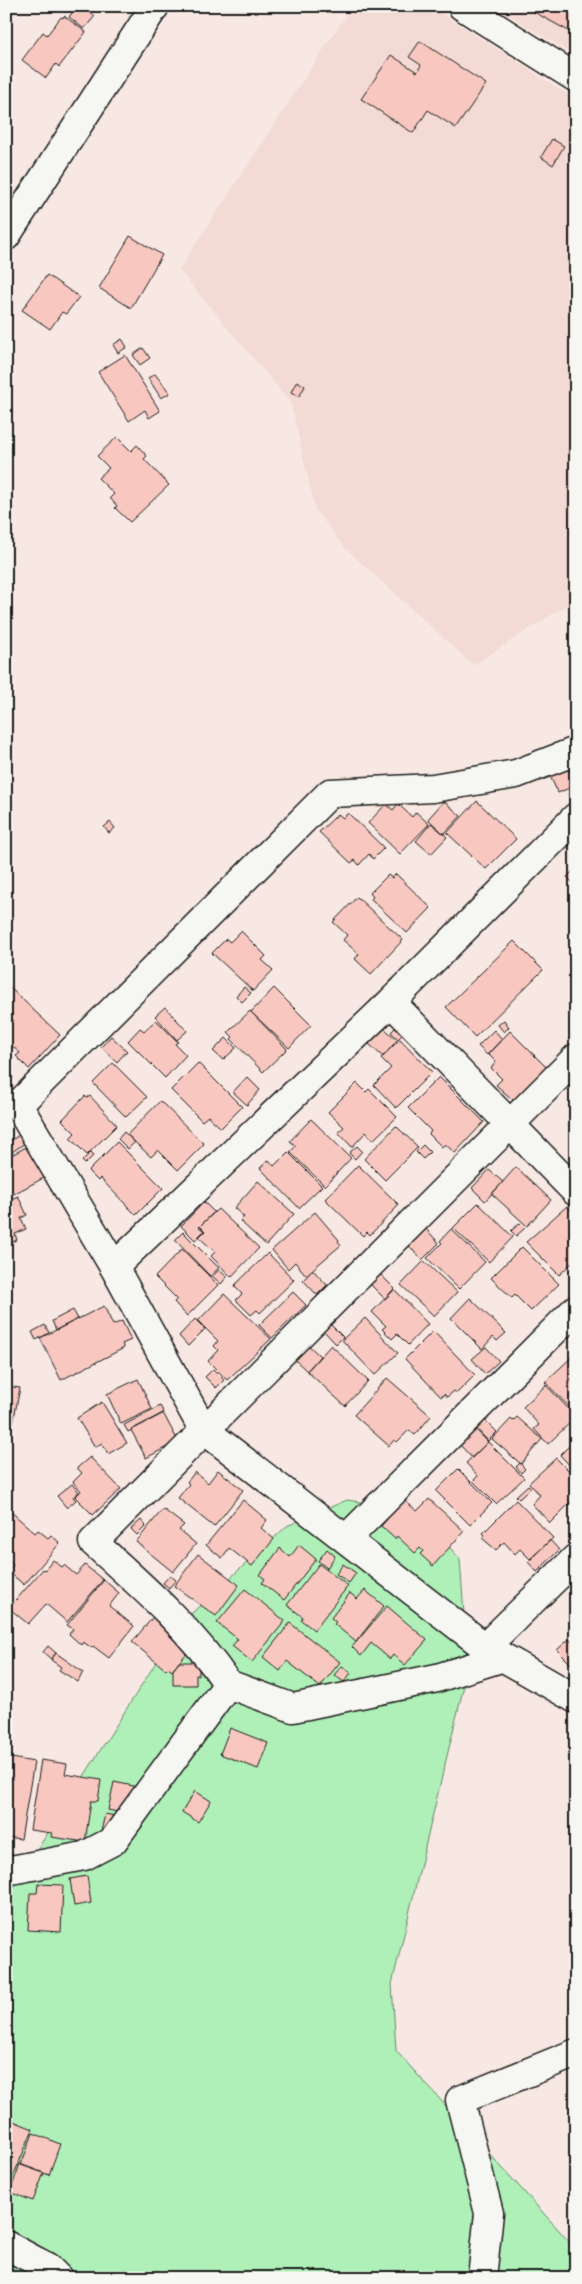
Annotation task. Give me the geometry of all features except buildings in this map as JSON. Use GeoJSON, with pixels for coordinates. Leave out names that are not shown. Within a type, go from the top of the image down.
{"type":"FeatureCollection","features":[{"type":"Feature","properties":{"kind":"street"},"geometry":{"type":"LineString","coordinates":[[6,236],[155,6]]}},
{"type":"Feature","properties":{"kind":"street"},"geometry":{"type":"LineString","coordinates":[[462,6],[576,78]]}},
{"type":"Feature","properties":{"kind":"street"},"geometry":{"type":"LineString","coordinates":[[576,751],[507,776],[433,788],[330,793],[18,1105],[114,1267],[203,1429],[493,1653],[576,1699]]}},
{"type":"Feature","properties":{"kind":"street"},"geometry":{"type":"LineString","coordinates":[[114,1267],[391,1002],[576,816]]}},
{"type":"Feature","properties":{"kind":"street"},"geometry":{"type":"LineString","coordinates":[[391,1002],[576,1192]]}},
{"type":"Feature","properties":{"kind":"street"},"geometry":{"type":"LineString","coordinates":[[576,1058],[203,1429],[94,1542],[160,1602],[208,1654],[228,1684],[293,1708],[437,1678],[493,1653],[576,1558]]}},
{"type":"Feature","properties":{"kind":"street"},"geometry":{"type":"LineString","coordinates":[[346,1539],[576,1309]]}},
{"type":"Feature","properties":{"kind":"street"},"geometry":{"type":"LineString","coordinates":[[6,1871],[84,1856],[113,1841],[228,1684]]}},
{"type":"Feature","properties":{"kind":"street"},"geometry":{"type":"LineString","coordinates":[[482,2278],[489,2213],[460,2100],[576,2053]]}},
{"type":"Feature","properties":{"kind":"street"},"geometry":{"type":"LineString","coordinates":[[6,2245],[47,2267],[58,2278]]}},
{"type":"Feature","properties":{"kind":"shaded area"},"geometry":{"type":"Polygon","coordinates":[[[352,6],[430,6],[576,100],[576,599],[473,665],[345,548],[315,509],[291,403],[179,270],[352,6]]]}},
{"type":"Feature","properties":{"kind":"shaded area"},"geometry":{"type":"Polygon","coordinates":[[[494,6],[576,6],[576,56],[494,6]]]}},
{"type":"Feature","properties":{"kind":"green space"},"geometry":{"type":"Polygon","coordinates":[[[347,1500],[417,1511],[460,1559],[468,1669],[392,1984],[396,2051],[576,2249],[576,2278],[6,2278],[6,1899],[181,1623],[287,1526],[347,1500]]]}}]}
